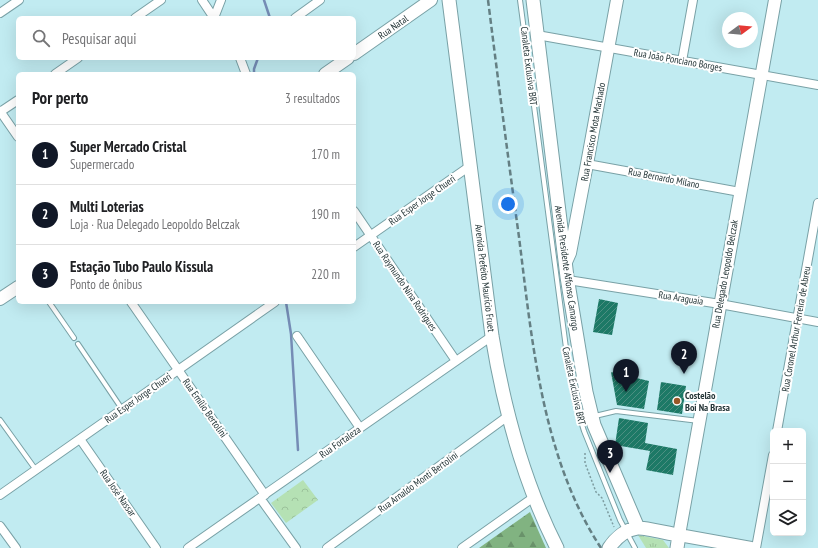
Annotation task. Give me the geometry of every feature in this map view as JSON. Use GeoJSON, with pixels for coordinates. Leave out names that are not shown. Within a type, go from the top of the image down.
{"type":"FeatureCollection","features":[{"type":"Feature","properties":{"kind":"main road","name":"Avenida Prefeito Maurício Fruet"},"geometry":{"type":"LineString","coordinates":[[449,0],[492,336],[499,378],[520,460],[534,498],[557,548]]}},
{"type":"Feature","properties":{"kind":"main road","name":"Avenida Presidente Affonso Camargo"},"geometry":{"type":"LineString","coordinates":[[533,0],[568,280],[580,362],[592,416],[638,528]]}},
{"type":"Feature","properties":{"kind":"main road"},"geometry":{"type":"LineString","coordinates":[[609,548],[625,532],[638,528],[678,542]]}},
{"type":"Feature","properties":{"kind":"street"},"geometry":{"type":"LineString","coordinates":[[0,13],[19,0]]}},
{"type":"Feature","properties":{"kind":"street"},"geometry":{"type":"LineString","coordinates":[[138,16],[161,0]]}},
{"type":"Feature","properties":{"kind":"street"},"geometry":{"type":"LineString","coordinates":[[202,0],[213,16]]}},
{"type":"Feature","properties":{"kind":"street"},"geometry":{"type":"LineString","coordinates":[[215,16],[221,0]]}},
{"type":"Feature","properties":{"kind":"street"},"geometry":{"type":"LineString","coordinates":[[298,16],[320,0]]}},
{"type":"Feature","properties":{"kind":"street","name":"Rua Natal"},"geometry":{"type":"LineString","coordinates":[[356,53],[431,0]]}},
{"type":"Feature","properties":{"kind":"street","name":"Rua Francisco Mota Machado"},"geometry":{"type":"LineString","coordinates":[[566,262],[570,253],[617,0]]}},
{"type":"Feature","properties":{"kind":"street"},"geometry":{"type":"LineString","coordinates":[[682,61],[693,0]]}},
{"type":"Feature","properties":{"kind":"street","name":"Rua Delegado Leopoldo Belczak"},"geometry":{"type":"LineString","coordinates":[[678,542],[774,0]]}},
{"type":"Feature","properties":{"kind":"street","name":"Rua João Ponciano Borges"},"geometry":{"type":"LineString","coordinates":[[538,35],[818,85]]}},
{"type":"Feature","properties":{"kind":"street"},"geometry":{"type":"LineString","coordinates":[[58,72],[75,60]]}},
{"type":"Feature","properties":{"kind":"street"},"geometry":{"type":"LineString","coordinates":[[241,60],[245,72]]}},
{"type":"Feature","properties":{"kind":"street"},"geometry":{"type":"LineString","coordinates":[[328,72],[345,60]]}},
{"type":"Feature","properties":{"kind":"street"},"geometry":{"type":"LineString","coordinates":[[16,101],[0,112],[16,134]]}},
{"type":"Feature","properties":{"kind":"street","name":"Rua Bernardo Milano"},"geometry":{"type":"LineString","coordinates":[[587,164],[740,192]]}},
{"type":"Feature","properties":{"kind":"street","name":"Rua Esper Jorge Chueri"},"geometry":{"type":"LineString","coordinates":[[356,246],[470,166]]}},
{"type":"Feature","properties":{"kind":"street","name":"Rua Coronel Arthur Ferreira de Abreu"},"geometry":{"type":"LineString","coordinates":[[778,428],[818,203]]}},
{"type":"Feature","properties":{"kind":"street","name":"Rua Raymundo Nina Rodrigues"},"geometry":{"type":"LineString","coordinates":[[356,214],[456,361]]}},
{"type":"Feature","properties":{"kind":"street","name":"Rua Araguaia"},"geometry":{"type":"LineString","coordinates":[[568,280],[720,304],[818,322]]}},
{"type":"Feature","properties":{"kind":"street"},"geometry":{"type":"LineString","coordinates":[[0,299],[16,288]]}},
{"type":"Feature","properties":{"kind":"street","name":"Rua Emílio Bertolini"},"geometry":{"type":"LineString","coordinates":[[133,304],[296,548]]}},
{"type":"Feature","properties":{"kind":"street","name":"Rua Esper Jorge Chueri"},"geometry":{"type":"LineString","coordinates":[[0,495],[272,304]]}},
{"type":"Feature","properties":{"kind":"street"},"geometry":{"type":"LineString","coordinates":[[297,336],[360,428]]}},
{"type":"Feature","properties":{"kind":"street","name":"Rua Fortaleza"},"geometry":{"type":"LineString","coordinates":[[188,548],[492,336]]}},
{"type":"Feature","properties":{"kind":"street","name":"Rua Arnaldo Monti Bertolini"},"geometry":{"type":"LineString","coordinates":[[327,548],[508,416]]}},
{"type":"Feature","properties":{"kind":"street","name":"Rua José Nassar"},"geometry":{"type":"LineString","coordinates":[[80,439],[156,548]]}},
{"type":"Feature","properties":{"kind":"street"},"geometry":{"type":"LineString","coordinates":[[756,548],[771,464]]}},
{"type":"Feature","properties":{"kind":"street"},"geometry":{"type":"LineString","coordinates":[[462,548],[534,498]]}},
{"type":"Feature","properties":{"kind":"street"},"geometry":{"type":"LineString","coordinates":[[0,526],[16,548]]}},
{"type":"Feature","properties":{"kind":"street"},"geometry":{"type":"LineString","coordinates":[[678,542],[751,548]]}},
{"type":"Feature","properties":{"kind":"lane","name":"Canaleta Exclusiva BRT"},"geometry":{"type":"LineString","coordinates":[[520,0],[569,371],[575,402],[601,476],[625,532],[635,548]]}},
{"type":"Feature","properties":{"kind":"lane"},"geometry":{"type":"LineString","coordinates":[[50,304],[74,338]]}},
{"type":"Feature","properties":{"kind":"lane"},"geometry":{"type":"LineString","coordinates":[[78,344],[122,409]]}},
{"type":"Feature","properties":{"kind":"lane"},"geometry":{"type":"LineString","coordinates":[[592,416],[616,411],[699,421]]}},
{"type":"Feature","properties":{"kind":"lane"},"geometry":{"type":"LineString","coordinates":[[0,420],[36,470]]}},
{"type":"Feature","properties":{"kind":"green space"},"geometry":{"type":"Polygon","coordinates":[[[303,480],[318,500],[286,523],[271,503],[303,480]]]}},
{"type":"Feature","properties":{"kind":"green space"},"geometry":{"type":"Polygon","coordinates":[[[530,512],[546,548],[479,548],[530,512]]]}},
{"type":"Feature","properties":{"kind":"green space"},"geometry":{"type":"Polygon","coordinates":[[[638,535],[663,540],[669,548],[646,548],[638,535]]]}},
{"type":"Feature","properties":{"kind":"building"},"geometry":{"type":"Polygon","coordinates":[[[599,299],[618,303],[612,335],[593,332],[599,299]]]}},
{"type":"Feature","properties":{"kind":"building"},"geometry":{"type":"Polygon","coordinates":[[[611,372],[649,381],[644,409],[617,405],[611,372]]]}},
{"type":"Feature","properties":{"kind":"building"},"geometry":{"type":"Polygon","coordinates":[[[661,382],[686,386],[682,414],[657,410],[661,382]]]}},
{"type":"Feature","properties":{"kind":"building"},"geometry":{"type":"Polygon","coordinates":[[[619,418],[648,423],[645,443],[677,449],[673,475],[646,470],[650,451],[615,445],[619,418]]]}},
{"type":"Feature","properties":{"kind":"waterway"},"geometry":{"type":"LineString","coordinates":[[264,0],[269,16]]}},
{"type":"Feature","properties":{"kind":"waterway"},"geometry":{"type":"LineString","coordinates":[[254,72],[257,60]]}},
{"type":"Feature","properties":{"kind":"waterway"},"geometry":{"type":"LineString","coordinates":[[286,304],[291,334],[298,450]]}},
{"type":"Feature","properties":{"kind":"railway"},"geometry":{"type":"LineString","coordinates":[[488,0],[529,317],[543,398],[565,476],[581,513],[601,548]]}},
{"type":"Feature","properties":{"kind":"place","name":"Multi Loterias"},"geometry":{"type":"Point","coordinates":[684,374]}},
{"type":"Feature","properties":{"kind":"place","name":"Super Mercado Cristal"},"geometry":{"type":"Point","coordinates":[626,392]}},
{"type":"Feature","properties":{"kind":"place","name":"Costelão Boi Na Brasa"},"geometry":{"type":"Point","coordinates":[677,401]}},
{"type":"Feature","properties":{"kind":"place","name":"Estação Tubo Paulo Kissula"},"geometry":{"type":"Point","coordinates":[610,473]}}]}
